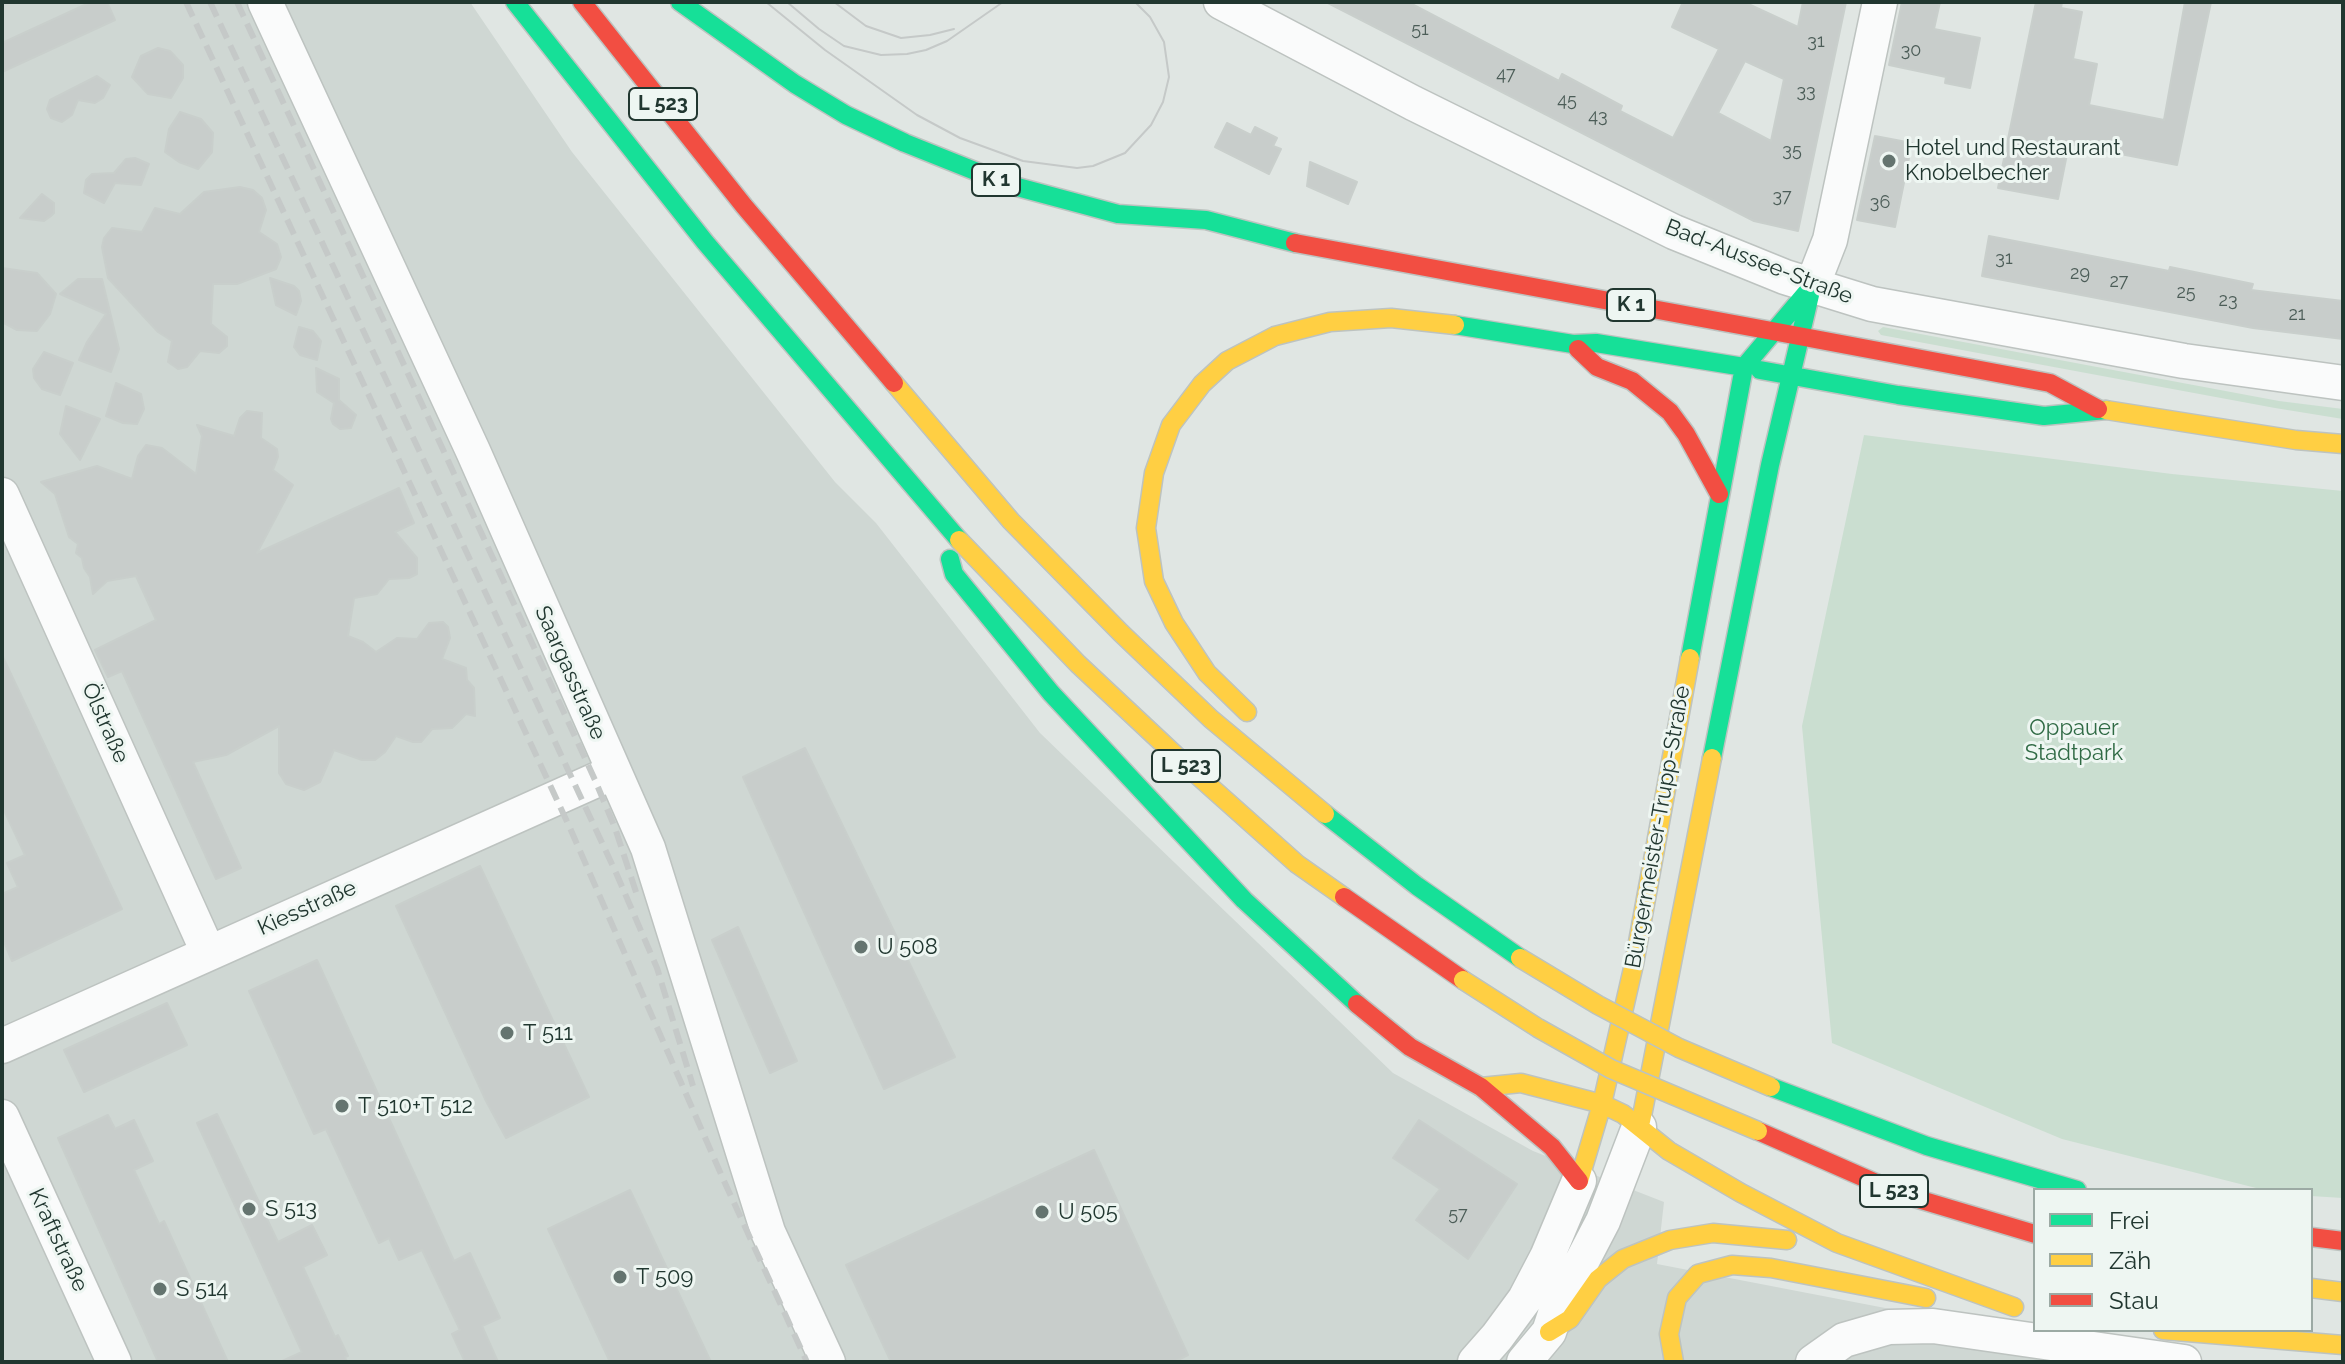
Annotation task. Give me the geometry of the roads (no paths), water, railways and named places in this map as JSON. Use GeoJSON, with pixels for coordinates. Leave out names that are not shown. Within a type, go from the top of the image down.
{"type":"FeatureCollection","features":[{"type":"Feature","properties":{"kind":"main road","name":"L 523"},"geometry":{"type":"LineString","coordinates":[[515,2],[705,242],[938,518],[1078,664],[1297,864],[1463,980],[1538,1028],[1611,1069],[1901,1194],[2033,1233]]}},
{"type":"Feature","properties":{"kind":"main road","name":"L 523"},"geometry":{"type":"LineString","coordinates":[[582,2],[744,206],[1011,521],[1211,719],[1320,810],[1417,886],[1520,958],[1598,1005],[1679,1048],[1771,1087],[1927,1146],[2070,1188]]}},
{"type":"Feature","properties":{"kind":"main road","name":"K 1"},"geometry":{"type":"LineString","coordinates":[[680,2],[795,84],[846,115],[905,143],[1010,185],[1118,214],[1206,220],[1304,245],[2050,383],[2098,409]]}},
{"type":"Feature","properties":{"kind":"main road","name":"Bürgermeister-Trupp-Straße"},"geometry":{"type":"LineString","coordinates":[[1579,1181],[1602,1104],[1634,964],[1744,367],[1812,286]]}},
{"type":"Feature","properties":{"kind":"main road","name":"Bürgermeister-Trupp-Straße"},"geometry":{"type":"LineString","coordinates":[[1639,1127],[1789,376],[1812,286]]}},
{"type":"Feature","properties":{"kind":"main road"},"geometry":{"type":"LineString","coordinates":[[1257,721],[1207,673],[1174,623],[1154,581],[1146,528],[1154,473],[1171,425],[1202,384],[1227,361],[1275,336],[1330,322],[1391,318],[1573,344],[1596,343],[1744,367]]}},
{"type":"Feature","properties":{"kind":"main road"},"geometry":{"type":"LineString","coordinates":[[1573,344],[1597,367],[1632,381],[1670,412],[1686,434],[1719,494]]}},
{"type":"Feature","properties":{"kind":"main road","name":"K 1"},"geometry":{"type":"LineString","coordinates":[[1744,367],[2044,416],[2098,409],[2296,440],[2343,444]]}},
{"type":"Feature","properties":{"kind":"main road"},"geometry":{"type":"LineString","coordinates":[[938,518],[954,574],[1051,693],[1244,900],[1347,996],[1410,1047],[1481,1087],[1552,1147],[1579,1181]]}},
{"type":"Feature","properties":{"kind":"main road"},"geometry":{"type":"LineString","coordinates":[[1291,764],[1320,810]]}},
{"type":"Feature","properties":{"kind":"main road"},"geometry":{"type":"LineString","coordinates":[[1481,1087],[1521,1083],[1602,1104],[1623,1114],[1669,1151],[1837,1243],[2014,1307]]}},
{"type":"Feature","properties":{"kind":"main road"},"geometry":{"type":"LineString","coordinates":[[1549,1332],[1570,1319],[1598,1279],[1623,1259],[1670,1240],[1713,1233],[1837,1243]]}},
{"type":"Feature","properties":{"kind":"main road"},"geometry":{"type":"LineString","coordinates":[[2313,1237],[2343,1241]]}},
{"type":"Feature","properties":{"kind":"main road"},"geometry":{"type":"LineString","coordinates":[[1674,1362],[1669,1334],[1677,1298],[1698,1274],[1732,1265],[1771,1268],[1921,1297],[2033,1310]]}},
{"type":"Feature","properties":{"kind":"main road"},"geometry":{"type":"LineString","coordinates":[[2313,1288],[2343,1292]]}},
{"type":"Feature","properties":{"kind":"main road"},"geometry":{"type":"LineString","coordinates":[[2187,1332],[2343,1345]]}},
{"type":"Feature","properties":{"kind":"street","name":"Saargasstraße"},"geometry":{"type":"LineString","coordinates":[[265,2],[473,451],[648,848],[768,1232],[828,1362]]}},
{"type":"Feature","properties":{"kind":"street","name":"Bad-Aussee-Straße"},"geometry":{"type":"LineString","coordinates":[[1221,2],[1275,15],[1413,103],[1674,232],[1812,286],[1872,304],[2184,361],[2343,383]]}},
{"type":"Feature","properties":{"kind":"street","name":"Bürgermeister-Trupp-Straße"},"geometry":{"type":"LineString","coordinates":[[1812,286],[1830,240],[1880,2]]}},
{"type":"Feature","properties":{"kind":"street","name":"Ölstraße"},"geometry":{"type":"LineString","coordinates":[[2,495],[208,952]]}},
{"type":"Feature","properties":{"kind":"street","name":"Kiesstraße"},"geometry":{"type":"LineString","coordinates":[[2,1046],[614,772]]}},
{"type":"Feature","properties":{"kind":"street","name":"Kraftstraße"},"geometry":{"type":"LineString","coordinates":[[2,1117],[114,1362]]}},
{"type":"Feature","properties":{"kind":"street","name":"Bürgermeister-Trupp-Straße"},"geometry":{"type":"LineString","coordinates":[[1524,1362],[1549,1332],[1556,1311],[1603,1221],[1639,1127]]}},
{"type":"Feature","properties":{"kind":"street","name":"Bürgermeister-Trupp-Straße"},"geometry":{"type":"LineString","coordinates":[[1475,1362],[1525,1299],[1547,1257],[1579,1181]]}},
{"type":"Feature","properties":{"kind":"street"},"geometry":{"type":"LineString","coordinates":[[1813,1362],[1844,1340],[1889,1327],[1933,1326],[2184,1362]]}},
{"type":"Feature","properties":{"kind":"tram line"},"geometry":{"type":"LineString","coordinates":[[766,2],[825,50],[917,115],[960,138],[1023,161],[1077,168],[1093,166],[1125,153],[1151,125],[1163,102],[1169,77],[1164,42],[1150,17],[1135,2]]}},
{"type":"Feature","properties":{"kind":"tram line"},"geometry":{"type":"LineString","coordinates":[[787,2],[844,46],[881,55],[926,50],[947,41],[1003,2]]}},
{"type":"Feature","properties":{"kind":"tram line"},"geometry":{"type":"LineString","coordinates":[[834,2],[866,26],[901,38],[954,29]]}},
{"type":"Feature","properties":{"kind":"railway"},"geometry":{"type":"LineString","coordinates":[[186,2],[570,828],[724,1181],[807,1362]]}},
{"type":"Feature","properties":{"kind":"railway"},"geometry":{"type":"LineString","coordinates":[[210,2],[617,875],[657,968],[693,1086]]}},
{"type":"Feature","properties":{"kind":"railway"},"geometry":{"type":"LineString","coordinates":[[237,2],[595,780],[637,895]]}},
{"type":"Feature","properties":{"kind":"place","name":"Hotel und Restaurant Knobelbecher"},"geometry":{"type":"Point","coordinates":[1889,161]}},
{"type":"Feature","properties":{"kind":"place","name":"U 508"},"geometry":{"type":"Point","coordinates":[861,947]}},
{"type":"Feature","properties":{"kind":"place","name":"T 511"},"geometry":{"type":"Point","coordinates":[507,1033]}},
{"type":"Feature","properties":{"kind":"place","name":"T 510+T 512"},"geometry":{"type":"Point","coordinates":[342,1106]}},
{"type":"Feature","properties":{"kind":"place","name":"S 513"},"geometry":{"type":"Point","coordinates":[249,1209]}},
{"type":"Feature","properties":{"kind":"place","name":"U 505"},"geometry":{"type":"Point","coordinates":[1042,1212]}},
{"type":"Feature","properties":{"kind":"place","name":"T 509"},"geometry":{"type":"Point","coordinates":[620,1277]}},
{"type":"Feature","properties":{"kind":"place","name":"S 514"},"geometry":{"type":"Point","coordinates":[160,1289]}},
{"type":"Feature","properties":{"kind":"park label","name":"Oppauer Stadtpark"},"geometry":{"type":"Point","coordinates":[2074,740]}}]}
